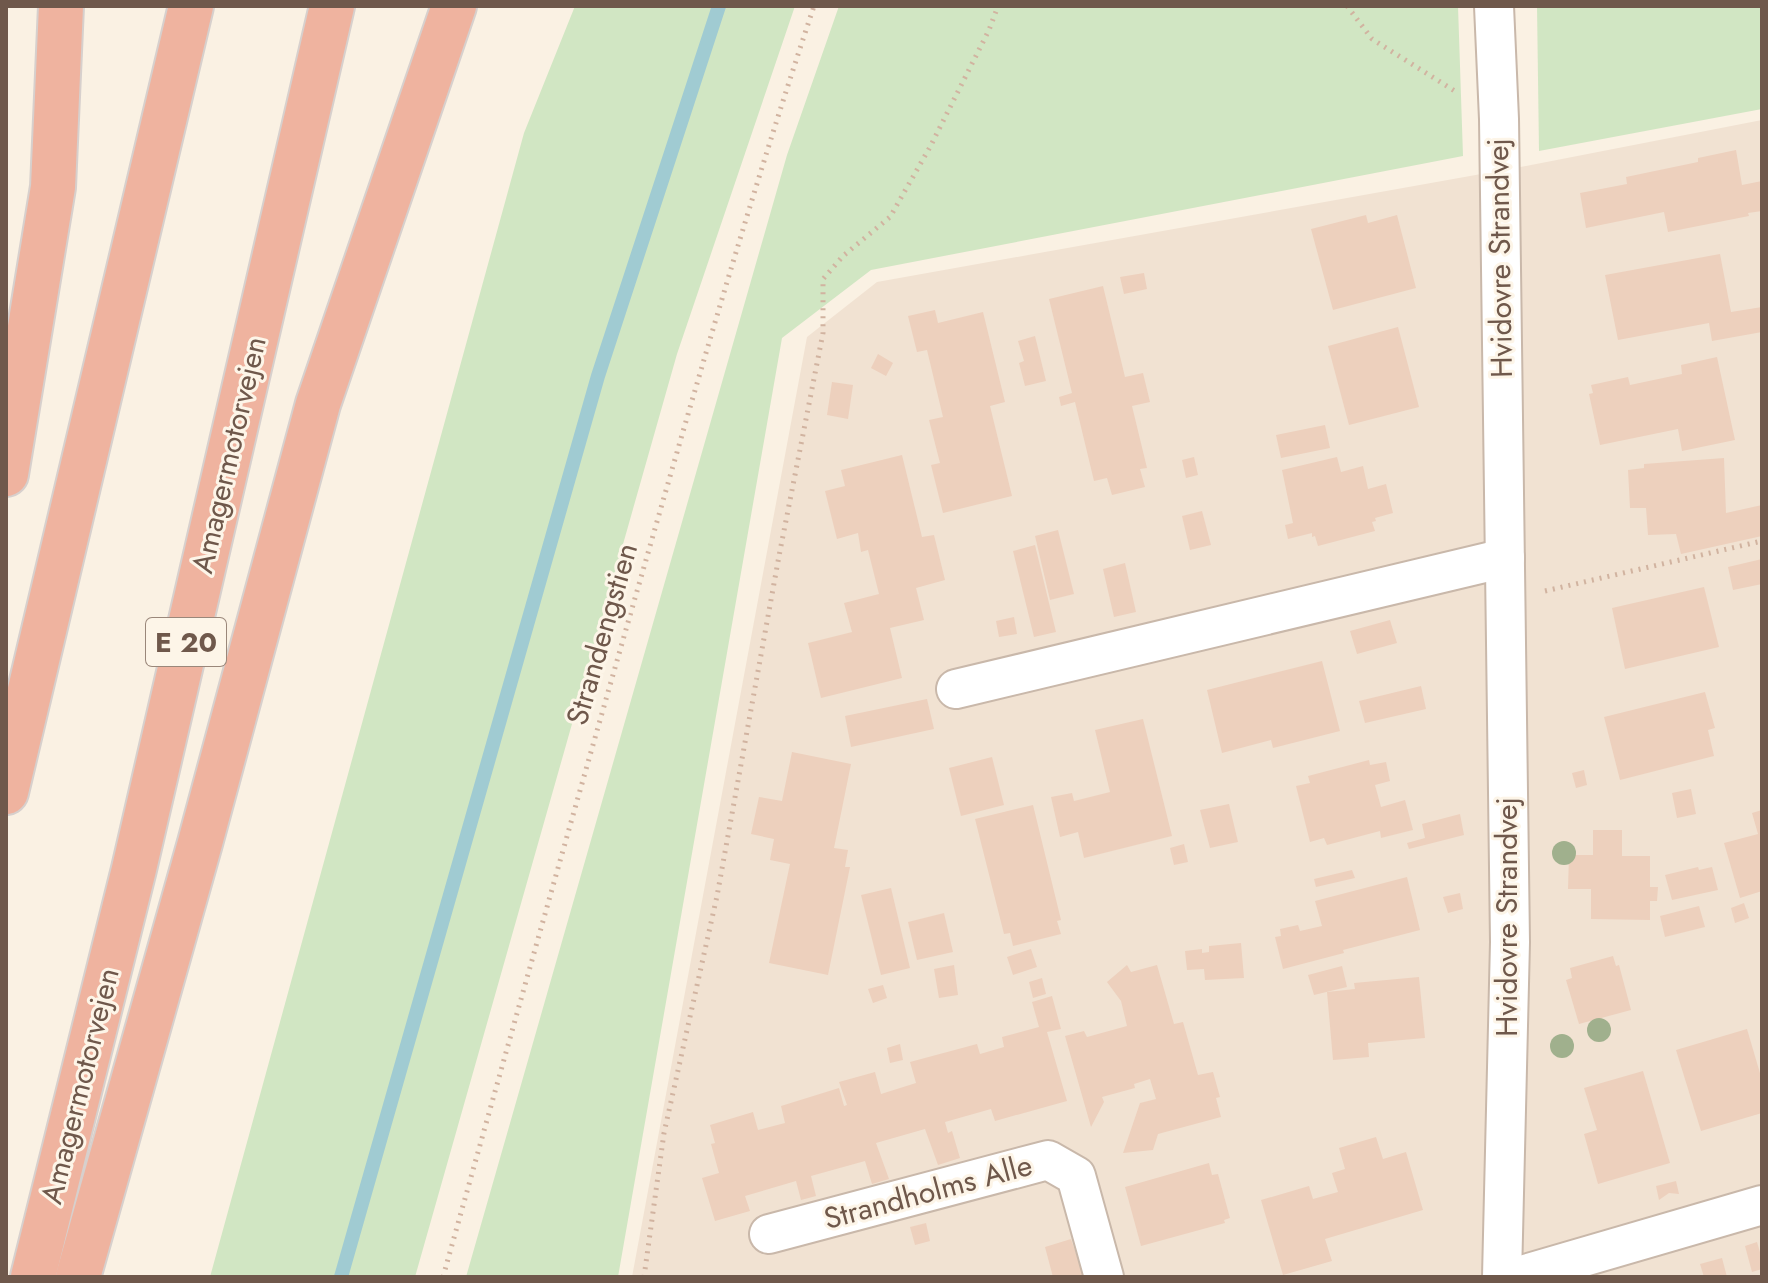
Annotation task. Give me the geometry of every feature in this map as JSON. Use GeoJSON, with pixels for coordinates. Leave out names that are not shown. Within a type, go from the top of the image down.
{"type":"FeatureCollection","features":[{"type":"Feature","properties":{"kind":"highway"},"geometry":{"type":"LineString","coordinates":[[6,474],[53,187],[61,6]]}},
{"type":"Feature","properties":{"kind":"highway"},"geometry":{"type":"LineString","coordinates":[[6,792],[191,6]]}},
{"type":"Feature","properties":{"kind":"highway","name":"Amagermotorvejen"},"geometry":{"type":"LineString","coordinates":[[33,1277],[134,869],[332,6]]}},
{"type":"Feature","properties":{"kind":"highway"},"geometry":{"type":"LineString","coordinates":[[78,1277],[200,843],[318,404],[454,6]]}},
{"type":"Feature","properties":{"kind":"street","name":"Hvidovre Strandvej"},"geometry":{"type":"LineString","coordinates":[[1494,6],[1499,119],[1510,942],[1502,1277]]}},
{"type":"Feature","properties":{"kind":"street"},"geometry":{"type":"LineString","coordinates":[[956,689],[1505,576]]}},
{"type":"Feature","properties":{"kind":"street","name":"Strandholms Alle"},"geometry":{"type":"LineString","coordinates":[[769,1234],[1048,1160],[1076,1176],[1104,1277]]}},
{"type":"Feature","properties":{"kind":"street"},"geometry":{"type":"LineString","coordinates":[[1515,1277],[1762,1205]]}},
{"type":"Feature","properties":{"kind":"path","name":"Strandengstien"},"geometry":{"type":"LineString","coordinates":[[443,1277],[678,449],[784,94],[814,6]]}},
{"type":"Feature","properties":{"kind":"path"},"geometry":{"type":"LineString","coordinates":[[644,1277],[664,1133],[717,896],[823,333],[823,279],[843,256],[890,217],[930,147],[998,6]]}},
{"type":"Feature","properties":{"kind":"path"},"geometry":{"type":"LineString","coordinates":[[1347,6],[1372,39],[1499,119]]}},
{"type":"Feature","properties":{"kind":"path"},"geometry":{"type":"LineString","coordinates":[[1505,576],[1534,593],[1762,541]]}},
{"type":"Feature","properties":{"kind":"shaded area"},"geometry":{"type":"Polygon","coordinates":[[[1762,120],[1762,1277],[632,1277],[807,337],[877,282],[1526,166],[1762,120]]]}},
{"type":"Feature","properties":{"kind":"green space"},"geometry":{"type":"Polygon","coordinates":[[[575,6],[795,6],[677,354],[415,1277],[210,1277],[524,133],[575,6]]]}},
{"type":"Feature","properties":{"kind":"green space"},"geometry":{"type":"Polygon","coordinates":[[[839,6],[1458,6],[1463,156],[871,270],[782,338],[618,1277],[466,1277],[787,155],[839,6]]]}},
{"type":"Feature","properties":{"kind":"green space"},"geometry":{"type":"Polygon","coordinates":[[[1537,6],[1762,6],[1762,109],[1539,151],[1537,6]]]}},
{"type":"Feature","properties":{"kind":"building"},"geometry":{"type":"Polygon","coordinates":[[[1736,150],[1742,185],[1762,181],[1762,211],[1668,232],[1664,212],[1586,228],[1580,193],[1627,184],[1626,177],[1698,162],[1698,158],[1736,150]]]}},
{"type":"Feature","properties":{"kind":"building"},"geometry":{"type":"Polygon","coordinates":[[[1366,215],[1368,223],[1397,215],[1416,288],[1333,310],[1311,229],[1366,215]]]}},
{"type":"Feature","properties":{"kind":"building"},"geometry":{"type":"Polygon","coordinates":[[[1720,254],[1731,312],[1762,307],[1762,332],[1712,341],[1709,323],[1618,340],[1605,275],[1720,254]]]}},
{"type":"Feature","properties":{"kind":"building"},"geometry":{"type":"Polygon","coordinates":[[[1144,273],[1147,289],[1124,294],[1120,277],[1144,273]]]}},
{"type":"Feature","properties":{"kind":"building"},"geometry":{"type":"Polygon","coordinates":[[[1103,286],[1125,377],[1143,373],[1150,402],[1132,406],[1147,468],[1140,469],[1145,487],[1112,495],[1107,478],[1094,481],[1075,402],[1061,406],[1059,397],[1072,393],[1049,299],[1103,286]]]}},
{"type":"Feature","properties":{"kind":"building"},"geometry":{"type":"Polygon","coordinates":[[[935,310],[938,323],[983,312],[1005,402],[990,406],[1012,496],[943,513],[931,465],[940,463],[929,420],[943,417],[927,350],[917,352],[908,316],[935,310]]]}},
{"type":"Feature","properties":{"kind":"building"},"geometry":{"type":"Polygon","coordinates":[[[1398,327],[1419,407],[1349,425],[1328,346],[1398,327]]]}},
{"type":"Feature","properties":{"kind":"building"},"geometry":{"type":"Polygon","coordinates":[[[1035,336],[1046,381],[1025,386],[1019,363],[1024,361],[1018,341],[1035,336]]]}},
{"type":"Feature","properties":{"kind":"building"},"geometry":{"type":"Polygon","coordinates":[[[878,354],[893,363],[886,376],[871,368],[878,354]]]}},
{"type":"Feature","properties":{"kind":"building"},"geometry":{"type":"Polygon","coordinates":[[[1717,357],[1735,440],[1682,451],[1678,429],[1600,445],[1589,394],[1593,393],[1591,385],[1628,377],[1630,385],[1682,374],[1681,365],[1717,357]]]}},
{"type":"Feature","properties":{"kind":"building"},"geometry":{"type":"Polygon","coordinates":[[[832,382],[853,385],[848,419],[827,415],[832,382]]]}},
{"type":"Feature","properties":{"kind":"building"},"geometry":{"type":"Polygon","coordinates":[[[1325,425],[1330,448],[1281,458],[1276,435],[1325,425]]]}},
{"type":"Feature","properties":{"kind":"building"},"geometry":{"type":"Polygon","coordinates":[[[902,455],[922,537],[934,535],[945,580],[916,588],[924,620],[890,628],[902,678],[821,698],[808,643],[852,632],[844,603],[879,594],[868,550],[861,552],[858,533],[837,539],[825,491],[845,486],[841,470],[902,455]]]}},
{"type":"Feature","properties":{"kind":"building"},"geometry":{"type":"Polygon","coordinates":[[[1194,457],[1198,475],[1186,478],[1182,460],[1194,457]]]}},
{"type":"Feature","properties":{"kind":"building"},"geometry":{"type":"Polygon","coordinates":[[[1337,457],[1341,472],[1363,466],[1368,489],[1386,484],[1393,513],[1375,518],[1376,521],[1372,522],[1375,531],[1318,546],[1312,533],[1288,539],[1285,525],[1293,523],[1282,470],[1337,457]]]}},
{"type":"Feature","properties":{"kind":"building"},"geometry":{"type":"Polygon","coordinates":[[[1724,458],[1726,513],[1762,505],[1762,536],[1681,554],[1676,534],[1648,535],[1646,508],[1630,508],[1628,470],[1644,468],[1644,464],[1724,458]]]}},
{"type":"Feature","properties":{"kind":"building"},"geometry":{"type":"Polygon","coordinates":[[[1202,511],[1211,545],[1190,550],[1182,516],[1202,511]]]}},
{"type":"Feature","properties":{"kind":"building"},"geometry":{"type":"Polygon","coordinates":[[[1058,530],[1074,594],[1050,600],[1035,536],[1058,530]]]}},
{"type":"Feature","properties":{"kind":"building"},"geometry":{"type":"Polygon","coordinates":[[[1035,545],[1056,632],[1034,637],[1013,551],[1035,545]]]}},
{"type":"Feature","properties":{"kind":"building"},"geometry":{"type":"Polygon","coordinates":[[[1762,559],[1762,584],[1733,590],[1728,567],[1762,559]]]}},
{"type":"Feature","properties":{"kind":"building"},"geometry":{"type":"Polygon","coordinates":[[[1125,563],[1136,612],[1114,617],[1103,569],[1125,563]]]}},
{"type":"Feature","properties":{"kind":"building"},"geometry":{"type":"Polygon","coordinates":[[[1704,587],[1719,647],[1625,669],[1612,608],[1704,587]]]}},
{"type":"Feature","properties":{"kind":"building"},"geometry":{"type":"Polygon","coordinates":[[[1014,617],[1017,634],[999,637],[996,621],[1014,617]]]}},
{"type":"Feature","properties":{"kind":"building"},"geometry":{"type":"Polygon","coordinates":[[[1390,620],[1397,643],[1357,654],[1350,631],[1390,620]]]}},
{"type":"Feature","properties":{"kind":"building"},"geometry":{"type":"Polygon","coordinates":[[[1322,661],[1340,731],[1273,748],[1271,740],[1222,753],[1207,690],[1322,661]]]}},
{"type":"Feature","properties":{"kind":"building"},"geometry":{"type":"Polygon","coordinates":[[[1421,686],[1426,709],[1365,723],[1359,701],[1421,686]]]}},
{"type":"Feature","properties":{"kind":"building"},"geometry":{"type":"Polygon","coordinates":[[[1705,692],[1715,728],[1708,730],[1714,756],[1620,780],[1604,717],[1705,692]]]}},
{"type":"Feature","properties":{"kind":"building"},"geometry":{"type":"Polygon","coordinates":[[[927,699],[934,729],[851,747],[845,716],[927,699]]]}},
{"type":"Feature","properties":{"kind":"building"},"geometry":{"type":"Polygon","coordinates":[[[1143,719],[1172,836],[1084,858],[1078,832],[1060,837],[1051,797],[1072,793],[1074,801],[1110,792],[1095,730],[1143,719]]]}},
{"type":"Feature","properties":{"kind":"building"},"geometry":{"type":"Polygon","coordinates":[[[792,752],[851,764],[834,848],[848,850],[845,867],[850,867],[828,975],[769,963],[790,864],[770,860],[774,839],[751,834],[759,797],[782,801],[792,752]]]}},
{"type":"Feature","properties":{"kind":"building"},"geometry":{"type":"Polygon","coordinates":[[[992,757],[1004,805],[961,816],[949,768],[992,757]]]}},
{"type":"Feature","properties":{"kind":"building"},"geometry":{"type":"Polygon","coordinates":[[[1369,760],[1370,765],[1386,762],[1390,781],[1375,785],[1381,807],[1405,800],[1413,830],[1381,838],[1380,831],[1327,845],[1324,838],[1310,842],[1296,786],[1310,783],[1308,776],[1369,760]]]}},
{"type":"Feature","properties":{"kind":"building"},"geometry":{"type":"Polygon","coordinates":[[[1584,770],[1587,785],[1576,788],[1572,773],[1584,770]]]}},
{"type":"Feature","properties":{"kind":"building"},"geometry":{"type":"Polygon","coordinates":[[[1691,789],[1696,814],[1677,818],[1672,793],[1691,789]]]}},
{"type":"Feature","properties":{"kind":"building"},"geometry":{"type":"Polygon","coordinates":[[[1229,804],[1238,842],[1210,848],[1200,810],[1229,804]]]}},
{"type":"Feature","properties":{"kind":"building"},"geometry":{"type":"Polygon","coordinates":[[[1033,805],[1061,920],[1057,921],[1061,934],[1013,946],[1010,933],[1004,934],[975,819],[1033,805]]]}},
{"type":"Feature","properties":{"kind":"building"},"geometry":{"type":"Polygon","coordinates":[[[1762,810],[1762,891],[1740,898],[1724,843],[1758,834],[1752,813],[1762,810]]]}},
{"type":"Feature","properties":{"kind":"building"},"geometry":{"type":"Polygon","coordinates":[[[1460,814],[1464,835],[1409,849],[1407,843],[1425,838],[1422,824],[1460,814]]]}},
{"type":"Feature","properties":{"kind":"building"},"geometry":{"type":"Polygon","coordinates":[[[1593,830],[1622,830],[1622,856],[1650,856],[1650,887],[1658,887],[1657,901],[1650,901],[1650,920],[1591,919],[1591,889],[1568,889],[1569,855],[1593,855],[1593,830]]]}},
{"type":"Feature","properties":{"kind":"building"},"geometry":{"type":"Polygon","coordinates":[[[1184,844],[1188,862],[1174,865],[1170,848],[1184,844]]]}},
{"type":"Feature","properties":{"kind":"building"},"geometry":{"type":"Polygon","coordinates":[[[1698,867],[1699,870],[1712,867],[1718,890],[1672,900],[1665,875],[1698,867]]]}},
{"type":"Feature","properties":{"kind":"building"},"geometry":{"type":"Polygon","coordinates":[[[1352,870],[1355,878],[1316,887],[1314,879],[1352,870]]]}},
{"type":"Feature","properties":{"kind":"building"},"geometry":{"type":"Polygon","coordinates":[[[1407,877],[1420,930],[1283,969],[1275,937],[1281,936],[1280,929],[1298,925],[1300,931],[1322,926],[1315,901],[1407,877]]]}},
{"type":"Feature","properties":{"kind":"building"},"geometry":{"type":"Polygon","coordinates":[[[891,888],[910,968],[881,975],[861,895],[891,888]]]}},
{"type":"Feature","properties":{"kind":"building"},"geometry":{"type":"Polygon","coordinates":[[[1460,893],[1463,909],[1448,913],[1443,897],[1460,893]]]}},
{"type":"Feature","properties":{"kind":"building"},"geometry":{"type":"Polygon","coordinates":[[[1744,903],[1749,918],[1735,923],[1731,908],[1744,903]]]}},
{"type":"Feature","properties":{"kind":"building"},"geometry":{"type":"Polygon","coordinates":[[[1699,906],[1705,927],[1665,937],[1660,916],[1699,906]]]}},
{"type":"Feature","properties":{"kind":"building"},"geometry":{"type":"Polygon","coordinates":[[[944,913],[953,952],[917,960],[908,922],[944,913]]]}},
{"type":"Feature","properties":{"kind":"building"},"geometry":{"type":"Polygon","coordinates":[[[1241,943],[1244,978],[1205,980],[1204,969],[1187,970],[1185,951],[1202,949],[1202,953],[1209,952],[1209,946],[1241,943]]]}},
{"type":"Feature","properties":{"kind":"building"},"geometry":{"type":"Polygon","coordinates":[[[1031,949],[1037,967],[1013,975],[1007,957],[1031,949]]]}},
{"type":"Feature","properties":{"kind":"building"},"geometry":{"type":"Polygon","coordinates":[[[1613,956],[1616,966],[1619,965],[1631,1010],[1579,1024],[1566,980],[1572,978],[1570,968],[1613,956]]]}},
{"type":"Feature","properties":{"kind":"building"},"geometry":{"type":"Polygon","coordinates":[[[954,965],[958,995],[939,998],[934,969],[954,965]]]}},
{"type":"Feature","properties":{"kind":"building"},"geometry":{"type":"Polygon","coordinates":[[[1127,965],[1131,972],[1157,965],[1174,1024],[1183,1022],[1198,1075],[1213,1072],[1220,1097],[1216,1098],[1221,1117],[1158,1134],[1153,1150],[1123,1153],[1140,1103],[1156,1099],[1150,1079],[1134,1084],[1135,1088],[1102,1097],[1104,1102],[1091,1127],[1065,1036],[1084,1031],[1087,1037],[1127,1026],[1121,1001],[1107,982],[1127,965]]]}},
{"type":"Feature","properties":{"kind":"building"},"geometry":{"type":"Polygon","coordinates":[[[1342,966],[1347,987],[1314,995],[1308,975],[1342,966]]]}},
{"type":"Feature","properties":{"kind":"building"},"geometry":{"type":"Polygon","coordinates":[[[1419,977],[1425,1038],[1368,1043],[1369,1057],[1333,1060],[1327,992],[1355,989],[1354,983],[1419,977]]]}},
{"type":"Feature","properties":{"kind":"building"},"geometry":{"type":"Polygon","coordinates":[[[1042,978],[1046,994],[1033,998],[1029,982],[1042,978]]]}},
{"type":"Feature","properties":{"kind":"building"},"geometry":{"type":"Polygon","coordinates":[[[883,985],[887,998],[873,1003],[868,989],[883,985]]]}},
{"type":"Feature","properties":{"kind":"building"},"geometry":{"type":"Polygon","coordinates":[[[1052,996],[1061,1029],[1047,1032],[1067,1101],[995,1121],[991,1109],[945,1122],[948,1133],[952,1131],[960,1158],[938,1165],[925,1129],[876,1143],[889,1179],[872,1184],[865,1161],[811,1176],[816,1196],[801,1200],[796,1181],[745,1196],[750,1211],[715,1221],[702,1178],[719,1173],[711,1144],[715,1143],[710,1125],[753,1112],[758,1130],[785,1123],[781,1106],[839,1088],[844,1106],[847,1105],[839,1082],[875,1072],[881,1094],[916,1083],[910,1062],[977,1044],[980,1054],[1004,1047],[1002,1037],[1039,1027],[1032,1002],[1052,996]]]}},
{"type":"Feature","properties":{"kind":"building"},"geometry":{"type":"Polygon","coordinates":[[[1747,1029],[1762,1080],[1762,1113],[1701,1131],[1676,1050],[1747,1029]]]}},
{"type":"Feature","properties":{"kind":"building"},"geometry":{"type":"Polygon","coordinates":[[[900,1044],[903,1060],[890,1063],[887,1048],[900,1044]]]}},
{"type":"Feature","properties":{"kind":"building"},"geometry":{"type":"Polygon","coordinates":[[[1643,1071],[1670,1163],[1598,1184],[1584,1134],[1597,1130],[1584,1088],[1643,1071]]]}},
{"type":"Feature","properties":{"kind":"building"},"geometry":{"type":"Polygon","coordinates":[[[1376,1137],[1383,1159],[1406,1152],[1423,1210],[1325,1239],[1332,1261],[1283,1275],[1261,1200],[1309,1186],[1313,1199],[1338,1192],[1332,1173],[1345,1169],[1339,1148],[1376,1137]]]}},
{"type":"Feature","properties":{"kind":"building"},"geometry":{"type":"Polygon","coordinates":[[[1209,1163],[1212,1175],[1218,1174],[1230,1218],[1224,1220],[1225,1223],[1141,1246],[1125,1187],[1209,1163]]]}},
{"type":"Feature","properties":{"kind":"building"},"geometry":{"type":"Polygon","coordinates":[[[1676,1181],[1679,1194],[1669,1193],[1659,1200],[1656,1186],[1676,1181]]]}},
{"type":"Feature","properties":{"kind":"building"},"geometry":{"type":"Polygon","coordinates":[[[926,1223],[930,1241],[915,1245],[910,1227],[926,1223]]]}},
{"type":"Feature","properties":{"kind":"building"},"geometry":{"type":"Polygon","coordinates":[[[1071,1239],[1084,1277],[1053,1277],[1045,1247],[1071,1239]]]}},
{"type":"Feature","properties":{"kind":"building"},"geometry":{"type":"Polygon","coordinates":[[[1757,1242],[1762,1269],[1752,1272],[1745,1246],[1757,1242]]]}},
{"type":"Feature","properties":{"kind":"building"},"geometry":{"type":"Polygon","coordinates":[[[1722,1258],[1727,1277],[1704,1277],[1700,1264],[1722,1258]]]}},
{"type":"Feature","properties":{"kind":"waterway"},"geometry":{"type":"LineString","coordinates":[[341,1277],[598,376],[719,6]]}}]}
